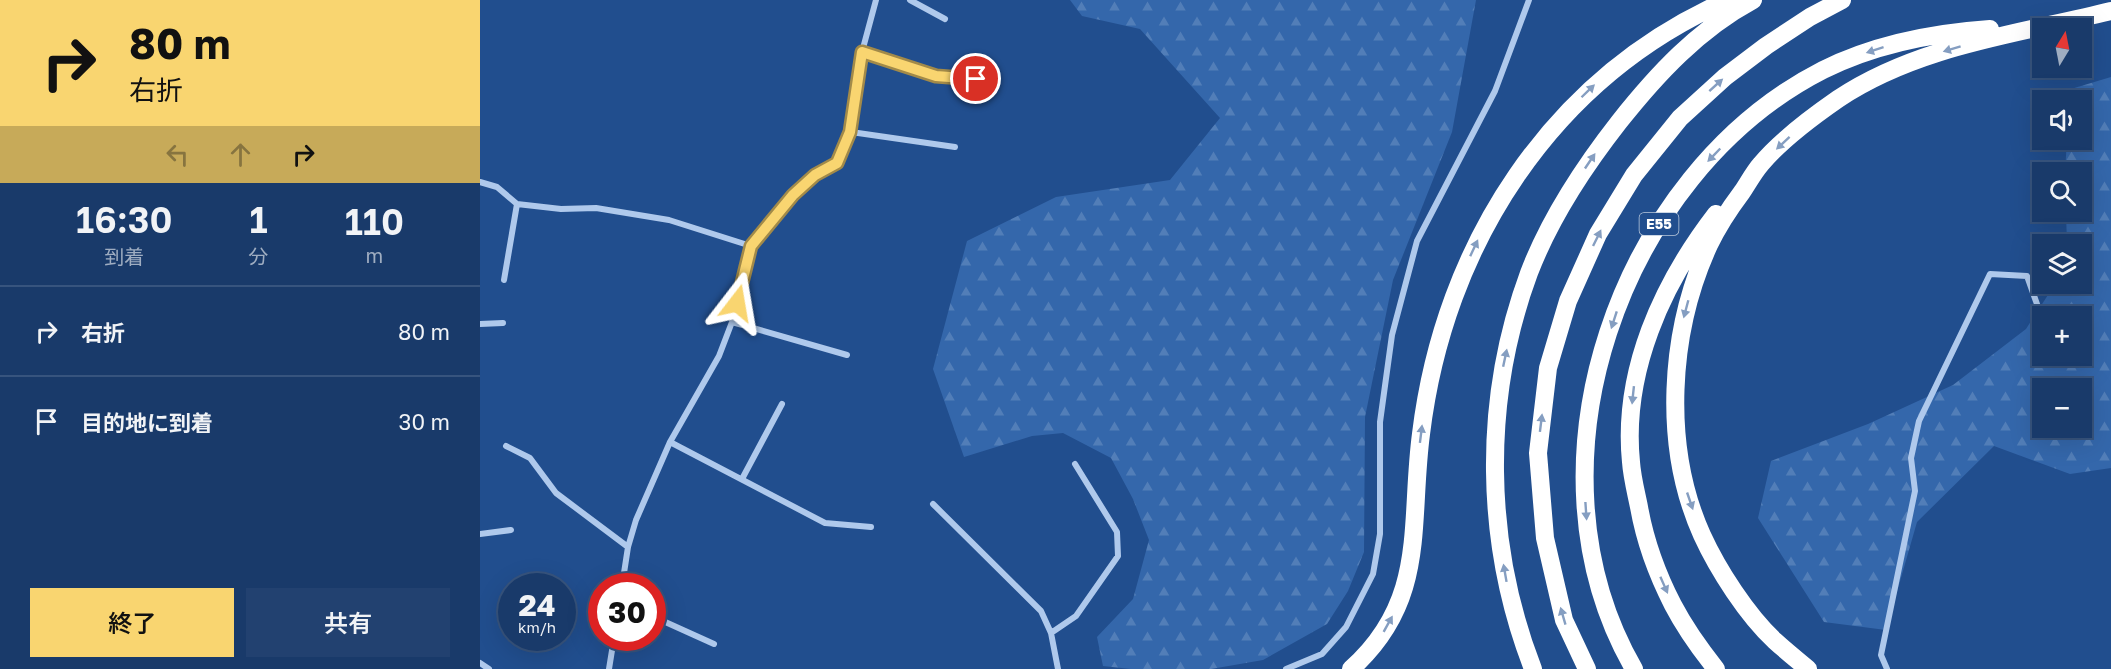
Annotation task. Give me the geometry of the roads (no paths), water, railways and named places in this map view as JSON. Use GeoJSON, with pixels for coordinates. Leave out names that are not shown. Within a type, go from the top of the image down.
{"type":"FeatureCollection","features":[{"type":"Feature","properties":{"kind":"highway"},"geometry":{"type":"LineString","coordinates":[[1351,669],[1366,655],[1386,629],[1401,600],[1410,569],[1420,435],[1431,372],[1441,332],[1460,279],[1480,235],[1500,201],[1542,142],[1564,115],[1597,82],[1638,50],[1678,25],[1728,0]]}},
{"type":"Feature","properties":{"kind":"highway"},"geometry":{"type":"LineString","coordinates":[[1533,669],[1508,587],[1498,532],[1494,476],[1495,424],[1502,372],[1513,321],[1529,272],[1574,186],[1600,146],[1639,98],[1701,34],[1753,0]]}},
{"type":"Feature","properties":{"kind":"highway"},"geometry":{"type":"LineString","coordinates":[[1587,669],[1564,620],[1545,538],[1538,453],[1548,368],[1568,301],[1598,234],[1634,175],[1680,118],[1725,77],[1766,46],[1810,16],[1842,0]]}},
{"type":"Feature","properties":{"kind":"highway"},"geometry":{"type":"LineString","coordinates":[[2082,18],[2111,11]]}},
{"type":"Feature","properties":{"kind":"highway","name":"E55"},"geometry":{"type":"LineString","coordinates":[[1634,669],[1615,632],[1600,589],[1588,538],[1584,484],[1586,434],[1595,382],[1623,291],[1642,251],[1667,210],[1697,172],[1734,134],[1777,99],[1823,71],[1875,49],[1921,37],[2032,26]]}},
{"type":"Feature","properties":{"kind":"highway"},"geometry":{"type":"LineString","coordinates":[[1716,669],[1672,605],[1643,530],[1636,496],[1631,461],[1630,424],[1634,386],[1643,348],[1658,308],[1699,237],[1725,203],[1761,164],[1798,130],[1839,99],[1885,73],[1935,54],[1984,39],[2032,29]]}},
{"type":"Feature","properties":{"kind":"highway"},"geometry":{"type":"LineString","coordinates":[[1761,164],[1710,243],[1692,286],[1681,328],[1676,370],[1679,451],[1687,492],[1702,534],[1721,570],[1745,606],[1774,640],[1808,669]]}},
{"type":"Feature","properties":{"kind":"street"},"geometry":{"type":"LineString","coordinates":[[624,573],[628,547],[636,520],[670,442],[719,356],[732,322],[751,246],[793,195],[815,175],[837,163],[850,132],[862,52],[876,0]]}},
{"type":"Feature","properties":{"kind":"street"},"geometry":{"type":"LineString","coordinates":[[910,0],[945,19]]}},
{"type":"Feature","properties":{"kind":"street"},"geometry":{"type":"LineString","coordinates":[[1287,669],[1322,654],[1347,627],[1373,574],[1380,534],[1380,422],[1392,335],[1417,241],[1495,91],[1529,0]]}},
{"type":"Feature","properties":{"kind":"street"},"geometry":{"type":"LineString","coordinates":[[862,52],[936,76],[996,80]]}},
{"type":"Feature","properties":{"kind":"street"},"geometry":{"type":"LineString","coordinates":[[850,132],[955,147]]}},
{"type":"Feature","properties":{"kind":"street"},"geometry":{"type":"LineString","coordinates":[[480,182],[497,187],[517,204],[561,209],[596,208],[669,220],[751,246]]}},
{"type":"Feature","properties":{"kind":"street"},"geometry":{"type":"LineString","coordinates":[[504,280],[517,204]]}},
{"type":"Feature","properties":{"kind":"street"},"geometry":{"type":"LineString","coordinates":[[1887,669],[1881,655],[1915,490],[1911,458],[1919,421],[1990,274],[2027,276],[2038,306]]}},
{"type":"Feature","properties":{"kind":"street"},"geometry":{"type":"LineString","coordinates":[[732,322],[847,355]]}},
{"type":"Feature","properties":{"kind":"street"},"geometry":{"type":"LineString","coordinates":[[480,324],[503,323]]}},
{"type":"Feature","properties":{"kind":"street"},"geometry":{"type":"LineString","coordinates":[[742,479],[782,404]]}},
{"type":"Feature","properties":{"kind":"street"},"geometry":{"type":"LineString","coordinates":[[670,442],[825,523],[871,527]]}},
{"type":"Feature","properties":{"kind":"street"},"geometry":{"type":"LineString","coordinates":[[506,446],[530,458],[556,493],[628,547]]}},
{"type":"Feature","properties":{"kind":"street"},"geometry":{"type":"LineString","coordinates":[[1051,633],[1076,616],[1118,556],[1118,532],[1075,464]]}},
{"type":"Feature","properties":{"kind":"street"},"geometry":{"type":"LineString","coordinates":[[933,504],[1041,611],[1051,633],[1058,669]]}},
{"type":"Feature","properties":{"kind":"street"},"geometry":{"type":"LineString","coordinates":[[480,534],[511,530]]}},
{"type":"Feature","properties":{"kind":"street"},"geometry":{"type":"LineString","coordinates":[[666,622],[714,644]]}},
{"type":"Feature","properties":{"kind":"street"},"geometry":{"type":"LineString","coordinates":[[609,669],[612,651]]}},
{"type":"Feature","properties":{"kind":"street"},"geometry":{"type":"LineString","coordinates":[[480,663],[489,669]]}}]}
